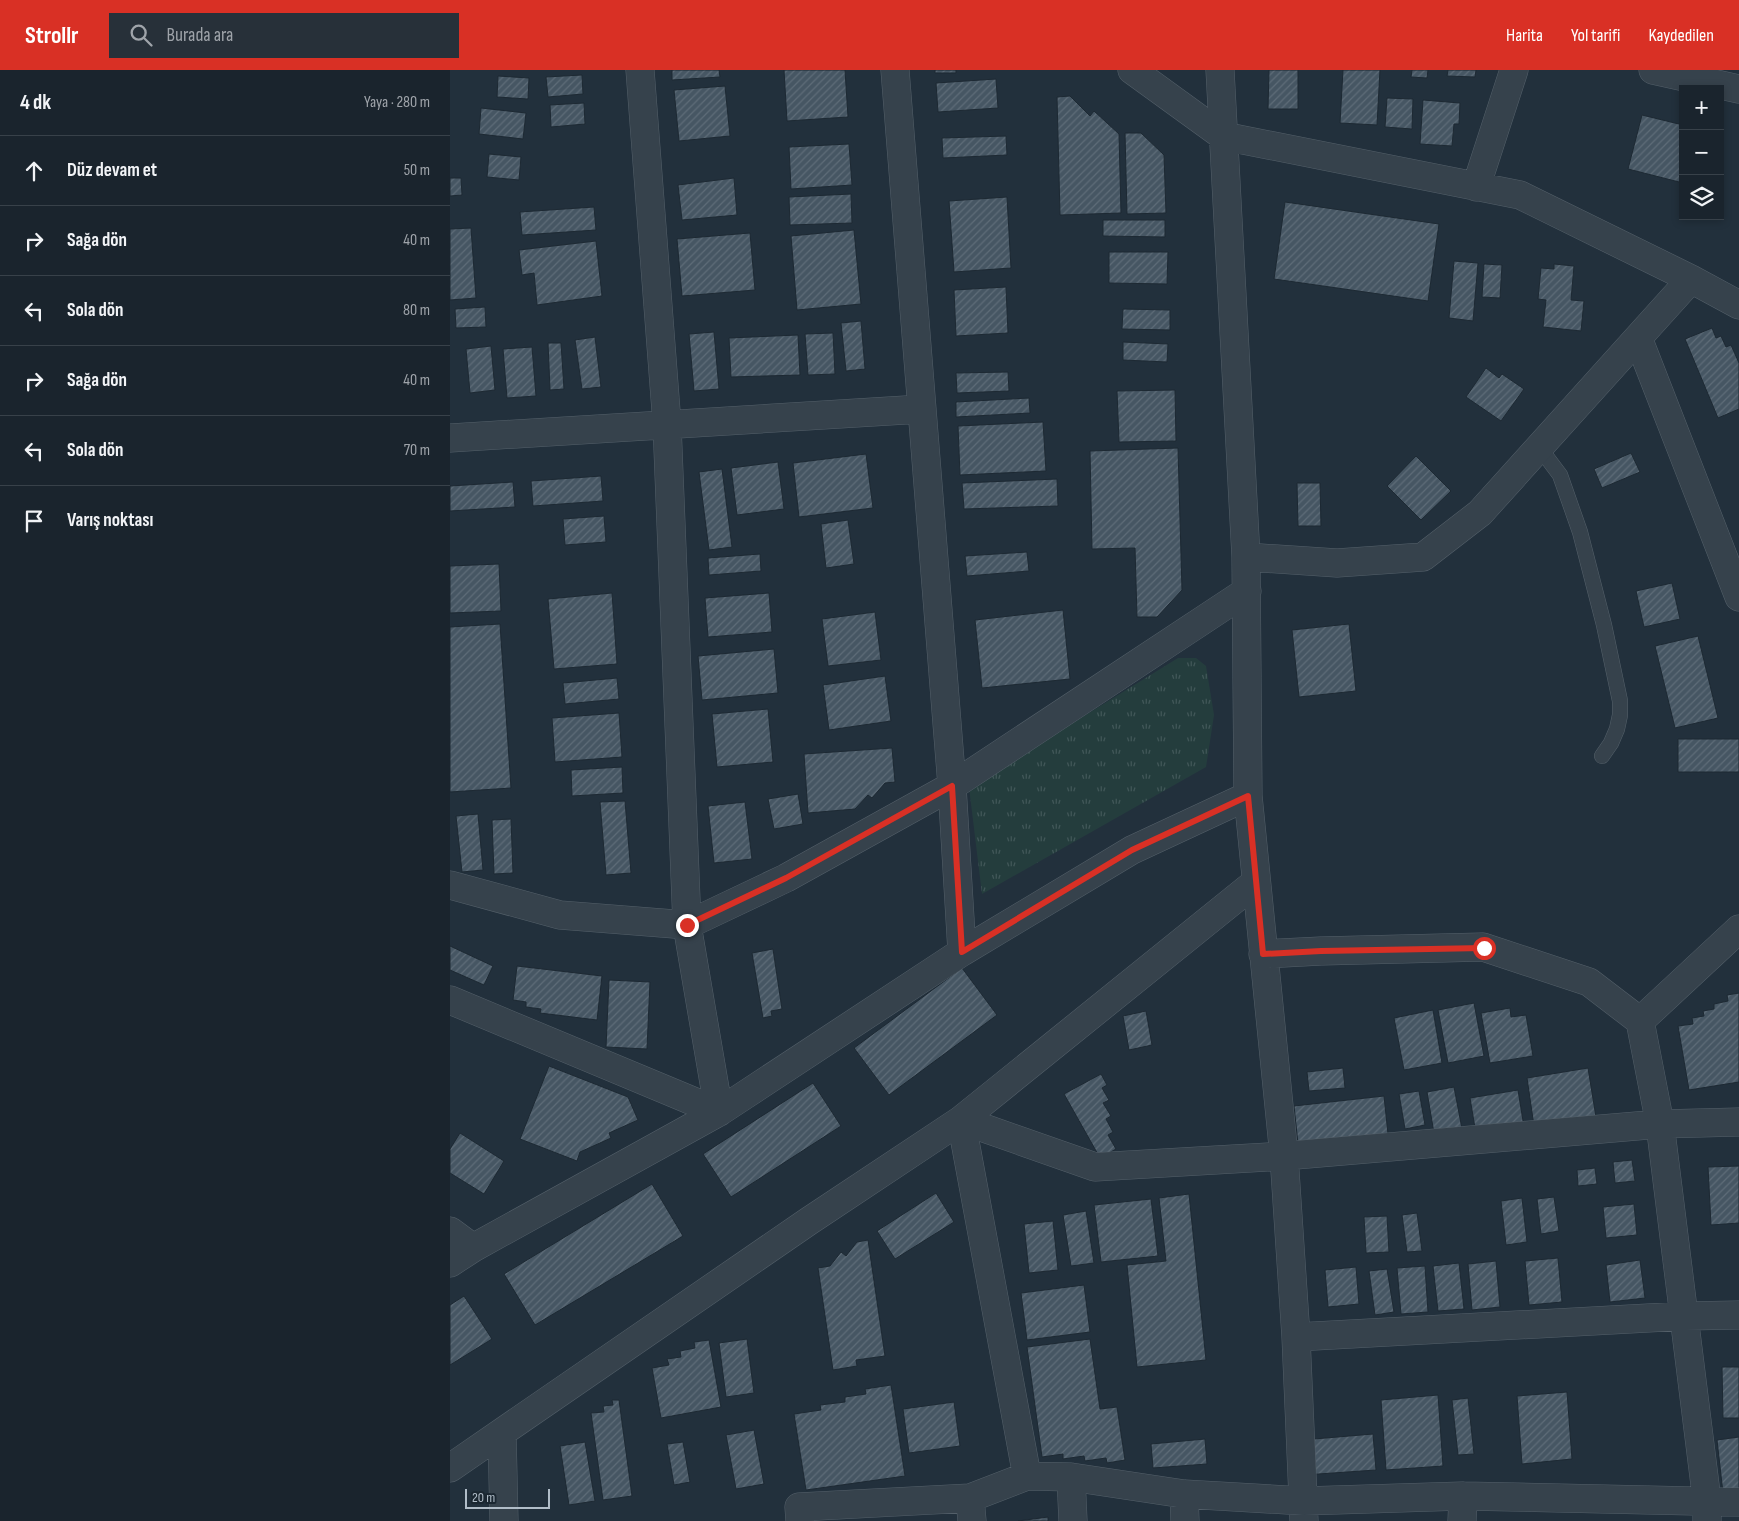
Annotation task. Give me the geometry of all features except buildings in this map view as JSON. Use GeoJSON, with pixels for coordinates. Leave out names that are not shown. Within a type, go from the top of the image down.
{"type":"FeatureCollection","features":[{"type":"Feature","properties":{"kind":"street"},"geometry":{"type":"LineString","coordinates":[[640,70],[667,424],[687,925],[718,1112]]}},
{"type":"Feature","properties":{"kind":"street"},"geometry":{"type":"LineString","coordinates":[[895,70],[952,786],[962,952]]}},
{"type":"Feature","properties":{"kind":"street"},"geometry":{"type":"LineString","coordinates":[[1132,70],[1223,136],[1520,195],[1692,279],[1739,305]]}},
{"type":"Feature","properties":{"kind":"street"},"geometry":{"type":"LineString","coordinates":[[1220,70],[1246,557],[1248,796],[1284,1156],[1296,1337],[1304,1511]]}},
{"type":"Feature","properties":{"kind":"street"},"geometry":{"type":"LineString","coordinates":[[1476,186],[1514,70]]}},
{"type":"Feature","properties":{"kind":"street"},"geometry":{"type":"LineString","coordinates":[[1658,71],[1739,89]]}},
{"type":"Feature","properties":{"kind":"street"},"geometry":{"type":"LineString","coordinates":[[1246,557],[1337,563],[1423,557],[1480,513],[1692,279]]}},
{"type":"Feature","properties":{"kind":"street"},"geometry":{"type":"LineString","coordinates":[[1638,338],[1739,597]]}},
{"type":"Feature","properties":{"kind":"street"},"geometry":{"type":"LineString","coordinates":[[450,438],[922,409]]}},
{"type":"Feature","properties":{"kind":"street"},"geometry":{"type":"LineString","coordinates":[[450,884],[560,915],[687,925],[786,878],[952,786],[1247,591]]}},
{"type":"Feature","properties":{"kind":"street"},"geometry":{"type":"LineString","coordinates":[[450,1263],[473,1248],[718,1112],[962,952],[1132,850],[1248,796]]}},
{"type":"Feature","properties":{"kind":"street"},"geometry":{"type":"LineString","coordinates":[[450,1468],[809,1221],[961,1120],[1256,882]]}},
{"type":"Feature","properties":{"kind":"street"},"geometry":{"type":"LineString","coordinates":[[1640,1021],[1739,929]]}},
{"type":"Feature","properties":{"kind":"street"},"geometry":{"type":"LineString","coordinates":[[1263,954],[1484,948],[1590,982],[1640,1021],[1660,1124],[1685,1316],[1707,1511]]}},
{"type":"Feature","properties":{"kind":"street"},"geometry":{"type":"LineString","coordinates":[[450,1000],[718,1112]]}},
{"type":"Feature","properties":{"kind":"street"},"geometry":{"type":"LineString","coordinates":[[961,1120],[1095,1167],[1284,1156],[1660,1124],[1739,1122]]}},
{"type":"Feature","properties":{"kind":"street"},"geometry":{"type":"LineString","coordinates":[[961,1120],[1027,1476]]}},
{"type":"Feature","properties":{"kind":"street"},"geometry":{"type":"LineString","coordinates":[[450,1231],[473,1248]]}},
{"type":"Feature","properties":{"kind":"street"},"geometry":{"type":"LineString","coordinates":[[1296,1337],[1685,1316],[1739,1315]]}},
{"type":"Feature","properties":{"kind":"street"},"geometry":{"type":"LineString","coordinates":[[502,1432],[504,1521]]}},
{"type":"Feature","properties":{"kind":"street"},"geometry":{"type":"LineString","coordinates":[[800,1521],[799,1506],[971,1510],[1027,1476],[1071,1477],[1304,1511],[1462,1509],[1707,1511],[1739,1502]]}},
{"type":"Feature","properties":{"kind":"street"},"geometry":{"type":"LineString","coordinates":[[1071,1477],[1073,1521]]}},
{"type":"Feature","properties":{"kind":"street"},"geometry":{"type":"LineString","coordinates":[[1184,1494],[1185,1521]]}},
{"type":"Feature","properties":{"kind":"lane"},"geometry":{"type":"LineString","coordinates":[[1540,447],[1560,475],[1580,532],[1604,625],[1620,701],[1618,729],[1602,756]]}},
{"type":"Feature","properties":{"kind":"green space"},"geometry":{"type":"Polygon","coordinates":[[[1178,658],[1196,658],[1206,666],[1214,715],[1206,767],[982,894],[969,787],[1178,658]]]}},
{"type":"Feature","properties":{"kind":"route"},"geometry":{"type":"LineString","coordinates":[[687,925],[786,878],[952,786],[962,952],[1132,850],[1248,796],[1263,954],[1484,948]]}}]}
